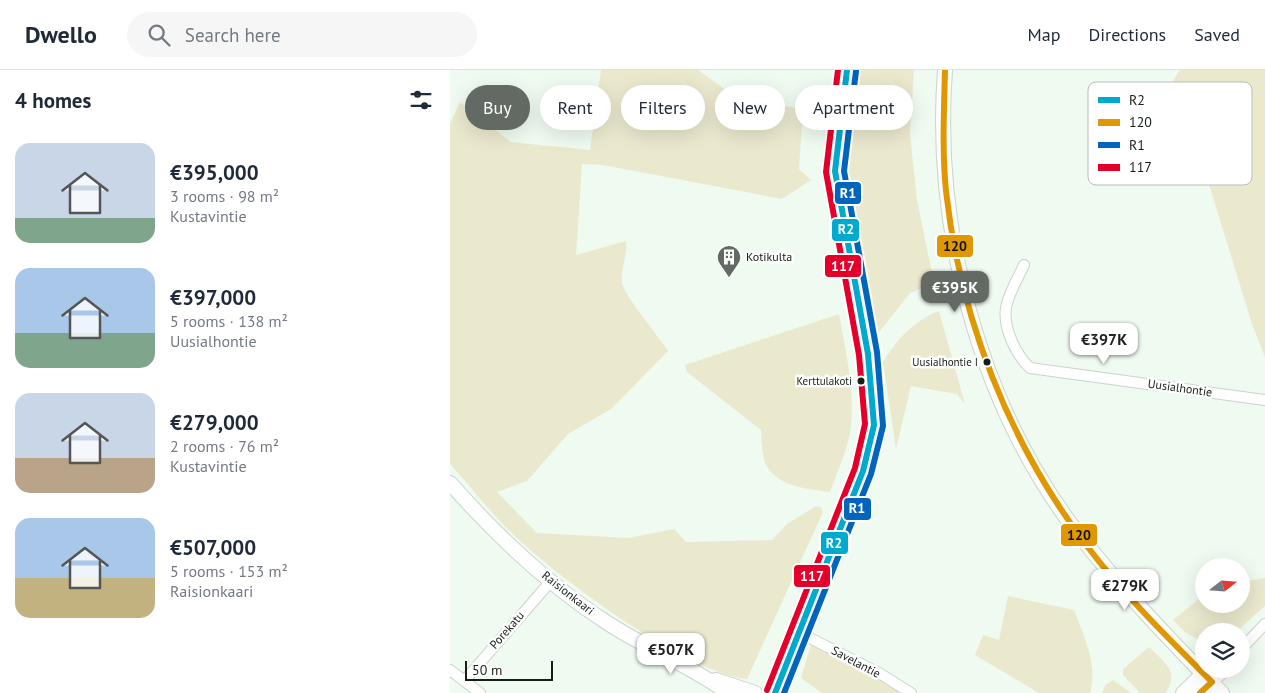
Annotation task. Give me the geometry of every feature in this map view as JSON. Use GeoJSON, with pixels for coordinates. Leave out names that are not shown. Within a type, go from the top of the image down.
{"type":"FeatureCollection","features":[{"type":"Feature","properties":{"kind":"main road"},"geometry":{"type":"LineString","coordinates":[[775,693],[863,471],[874,425],[874,406],[868,354],[835,171],[847,70]]}},
{"type":"Feature","properties":{"kind":"main road"},"geometry":{"type":"LineString","coordinates":[[945,70],[942,143],[952,239],[972,324],[999,395],[1042,481],[1072,526],[1118,583],[1195,662]]}},
{"type":"Feature","properties":{"kind":"main road","name":"Raisionkaari"},"geometry":{"type":"LineString","coordinates":[[450,483],[480,516],[551,581],[607,623],[706,677],[728,693]]}},
{"type":"Feature","properties":{"kind":"main road","name":"Raisionkaari"},"geometry":{"type":"LineString","coordinates":[[706,677],[755,693]]}},
{"type":"Feature","properties":{"kind":"main road"},"geometry":{"type":"LineString","coordinates":[[1183,693],[1204,678]]}},
{"type":"Feature","properties":{"kind":"main road"},"geometry":{"type":"LineString","coordinates":[[1200,693],[1207,678]]}},
{"type":"Feature","properties":{"kind":"main road"},"geometry":{"type":"LineString","coordinates":[[1210,678],[1222,693]]}},
{"type":"Feature","properties":{"kind":"street","name":"Uusialhontie"},"geometry":{"type":"LineString","coordinates":[[1024,264],[1006,308],[1006,323],[1020,359],[1030,368],[1265,400]]}},
{"type":"Feature","properties":{"kind":"street","name":"Porekatu"},"geometry":{"type":"LineString","coordinates":[[465,680],[551,581]]}},
{"type":"Feature","properties":{"kind":"street"},"geometry":{"type":"LineString","coordinates":[[1250,639],[1265,624]]}},
{"type":"Feature","properties":{"kind":"street","name":"Savelantie"},"geometry":{"type":"LineString","coordinates":[[800,633],[879,673],[911,693]]}},
{"type":"Feature","properties":{"kind":"street"},"geometry":{"type":"LineString","coordinates":[[450,670],[480,693]]}},
{"type":"Feature","properties":{"kind":"green space"},"geometry":{"type":"Polygon","coordinates":[[[601,70],[698,70],[719,85],[715,85],[715,130],[785,130],[785,106],[795,108],[795,130],[802,130],[799,169],[811,180],[782,199],[603,165],[582,164],[576,255],[626,241],[622,272],[624,289],[668,351],[611,409],[568,434],[527,481],[497,492],[537,533],[629,538],[674,529],[686,542],[772,540],[787,524],[816,506],[821,507],[823,512],[747,679],[722,673],[659,643],[593,599],[536,555],[507,529],[450,464],[450,124],[460,102],[465,106],[465,130],[496,130],[511,142],[590,150],[593,130],[611,130],[611,85],[599,85],[601,70]]]}},
{"type":"Feature","properties":{"kind":"green space"},"geometry":{"type":"Polygon","coordinates":[[[856,70],[914,70],[913,86],[854,85],[856,70]]]}},
{"type":"Feature","properties":{"kind":"green space"},"geometry":{"type":"Polygon","coordinates":[[[1180,70],[1265,70],[1265,357],[1252,324],[1209,185],[1252,185],[1252,82],[1172,82],[1180,70]]]}},
{"type":"Feature","properties":{"kind":"green space"},"geometry":{"type":"Polygon","coordinates":[[[850,130],[910,130],[917,200],[934,283],[910,293],[875,337],[864,292],[848,192],[847,155],[850,130]]]}},
{"type":"Feature","properties":{"kind":"green space"},"geometry":{"type":"Polygon","coordinates":[[[939,311],[965,404],[957,394],[911,386],[896,449],[883,362],[894,346],[914,325],[939,311]]]}},
{"type":"Feature","properties":{"kind":"green space"},"geometry":{"type":"Polygon","coordinates":[[[839,314],[851,388],[852,418],[846,448],[830,492],[795,486],[778,478],[771,472],[764,458],[761,430],[687,372],[685,365],[839,314]]]}},
{"type":"Feature","properties":{"kind":"green space"},"geometry":{"type":"Polygon","coordinates":[[[1265,578],[1265,606],[1246,623],[1195,623],[1195,638],[1185,632],[1173,620],[1195,602],[1195,613],[1250,613],[1250,580],[1265,578]]]}},
{"type":"Feature","properties":{"kind":"green space"},"geometry":{"type":"Polygon","coordinates":[[[1008,596],[1074,610],[1086,640],[1091,661],[1092,682],[1090,693],[1039,693],[975,655],[983,635],[999,640],[1008,596]]]}},
{"type":"Feature","properties":{"kind":"green space"},"geometry":{"type":"Polygon","coordinates":[[[811,645],[818,645],[903,693],[822,693],[801,678],[811,645]]]}},
{"type":"Feature","properties":{"kind":"green space"},"geometry":{"type":"Polygon","coordinates":[[[1149,647],[1165,663],[1171,673],[1170,685],[1166,693],[1140,693],[1123,675],[1123,669],[1149,647]]]}},
{"type":"Feature","properties":{"kind":"green space"},"geometry":{"type":"Polygon","coordinates":[[[1113,680],[1131,693],[1102,693],[1106,684],[1113,680]]]}},
{"type":"Feature","properties":{"kind":"transit line","name":"117"},"geometry":{"type":"LineString","coordinates":[[767,690],[855,468],[865,424],[859,355],[826,172],[838,70]]}},
{"type":"Feature","properties":{"kind":"transit line","name":"R2"},"geometry":{"type":"LineString","coordinates":[[775,693],[863,471],[874,425],[868,354],[835,171],[847,70]]}},
{"type":"Feature","properties":{"kind":"transit line","name":"120"},"geometry":{"type":"LineString","coordinates":[[945,70],[944,161],[953,238],[963,286],[976,332],[992,377],[1034,465],[1059,506],[1087,546],[1131,599],[1212,682],[1200,693]]}},
{"type":"Feature","properties":{"kind":"transit line","name":"R1"},"geometry":{"type":"LineString","coordinates":[[784,693],[871,474],[883,426],[877,352],[844,171],[856,71]]}},
{"type":"Feature","properties":{"kind":"place","name":"Kotikulta"},"geometry":{"type":"Point","coordinates":[729,278]}},
{"type":"Feature","properties":{"kind":"place","name":"Uusialhontie I"},"geometry":{"type":"Point","coordinates":[987,362]}},
{"type":"Feature","properties":{"kind":"place","name":"Kerttulakoti"},"geometry":{"type":"Point","coordinates":[861,381]}}]}
